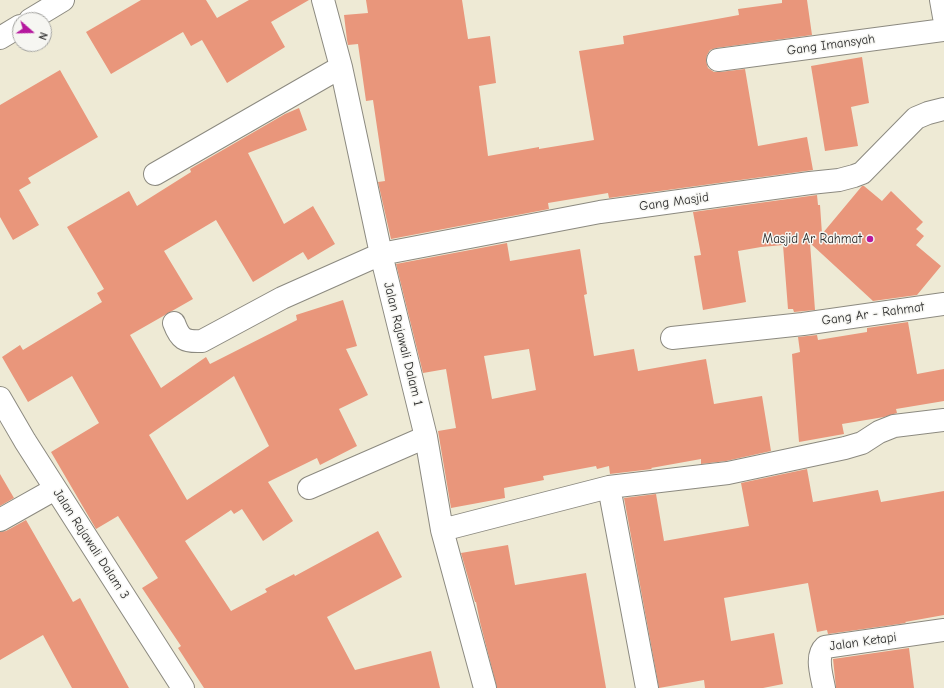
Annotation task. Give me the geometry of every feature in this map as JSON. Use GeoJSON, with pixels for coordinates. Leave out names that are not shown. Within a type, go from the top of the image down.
{"type":"FeatureCollection","features":[{"type":"Feature","properties":{"kind":"street"},"geometry":{"type":"LineString","coordinates":[[43,12],[63,0]]}},
{"type":"Feature","properties":{"kind":"street","name":"Jalan Rajawali Dalam 1"},"geometry":{"type":"LineString","coordinates":[[323,0],[341,67],[381,254],[426,437],[442,530],[485,688]]}},
{"type":"Feature","properties":{"kind":"street"},"geometry":{"type":"LineString","coordinates":[[941,0],[944,17]]}},
{"type":"Feature","properties":{"kind":"street","name":"Gang Imansyah"},"geometry":{"type":"LineString","coordinates":[[718,60],[944,30]]}},
{"type":"Feature","properties":{"kind":"street"},"geometry":{"type":"LineString","coordinates":[[0,38],[12,31]]}},
{"type":"Feature","properties":{"kind":"street"},"geometry":{"type":"LineString","coordinates":[[155,174],[341,67]]}},
{"type":"Feature","properties":{"kind":"street","name":"Gang Masjid"},"geometry":{"type":"LineString","coordinates":[[174,323],[178,334],[182,338],[189,341],[202,341],[282,298],[381,254],[600,212],[839,180],[854,176],[862,172],[916,118],[944,109]]}},
{"type":"Feature","properties":{"kind":"street","name":"Gang Ar - Rahmat"},"geometry":{"type":"LineString","coordinates":[[672,338],[803,324],[944,304]]}},
{"type":"Feature","properties":{"kind":"street","name":"Jalan Rajawali Dalam 3"},"geometry":{"type":"LineString","coordinates":[[0,398],[25,441],[183,688]]}},
{"type":"Feature","properties":{"kind":"street"},"geometry":{"type":"LineString","coordinates":[[442,530],[609,487],[728,473],[845,448],[862,443],[879,432],[894,426],[944,420]]}},
{"type":"Feature","properties":{"kind":"street"},"geometry":{"type":"LineString","coordinates":[[309,488],[426,437]]}},
{"type":"Feature","properties":{"kind":"street"},"geometry":{"type":"LineString","coordinates":[[609,487],[648,688]]}},
{"type":"Feature","properties":{"kind":"street"},"geometry":{"type":"LineString","coordinates":[[0,520],[56,489]]}},
{"type":"Feature","properties":{"kind":"street","name":"Jalan Ketapi"},"geometry":{"type":"LineString","coordinates":[[824,688],[820,657],[825,646],[944,630]]}},
{"type":"Feature","properties":{"kind":"building"},"geometry":{"type":"Polygon","coordinates":[[[141,0],[206,0],[217,18],[249,0],[309,0],[271,22],[285,47],[227,83],[202,40],[191,46],[183,32],[111,74],[86,32],[141,0]]]}},
{"type":"Feature","properties":{"kind":"building"},"geometry":{"type":"Polygon","coordinates":[[[366,0],[462,0],[468,39],[490,36],[496,83],[479,86],[488,156],[539,147],[539,149],[594,140],[579,51],[624,44],[623,36],[739,15],[738,9],[782,3],[782,0],[807,0],[812,35],[716,48],[710,50],[706,61],[708,68],[714,72],[745,69],[758,146],[807,137],[813,170],[609,198],[608,193],[548,203],[549,209],[391,239],[378,182],[385,181],[373,100],[366,101],[358,44],[348,45],[344,15],[368,13],[366,0]]]}},
{"type":"Feature","properties":{"kind":"building"},"geometry":{"type":"Polygon","coordinates":[[[862,57],[869,103],[851,107],[858,146],[825,151],[811,66],[862,57]]]}},
{"type":"Feature","properties":{"kind":"building"},"geometry":{"type":"Polygon","coordinates":[[[60,70],[98,137],[28,178],[31,183],[19,190],[39,225],[13,240],[0,217],[0,105],[60,70]]]}},
{"type":"Feature","properties":{"kind":"building"},"geometry":{"type":"Polygon","coordinates":[[[299,108],[307,130],[248,153],[284,224],[313,206],[335,244],[308,260],[303,252],[253,282],[216,220],[164,251],[193,299],[130,335],[161,388],[206,357],[210,364],[297,320],[296,315],[343,300],[357,346],[346,349],[368,395],[339,409],[357,446],[320,465],[317,458],[268,482],[293,521],[263,541],[242,509],[234,514],[231,510],[185,541],[231,611],[267,592],[265,589],[294,574],[295,576],[378,531],[402,577],[327,617],[355,670],[431,651],[440,688],[204,688],[178,648],[181,646],[142,588],[158,578],[118,516],[96,529],[51,452],[99,423],[72,376],[28,402],[2,357],[20,345],[23,350],[102,302],[97,293],[104,289],[67,227],[129,191],[137,206],[191,172],[190,169],[285,114],[299,108]],[[234,376],[149,435],[187,500],[269,446],[234,376]]]}},
{"type":"Feature","properties":{"kind":"building"},"geometry":{"type":"Polygon","coordinates":[[[862,186],[882,201],[891,191],[923,222],[916,229],[924,236],[916,245],[941,266],[917,295],[873,301],[810,243],[815,310],[794,312],[793,309],[788,309],[783,245],[738,251],[746,302],[703,310],[694,256],[701,255],[693,212],[817,195],[818,205],[820,205],[822,234],[862,186]]]}},
{"type":"Feature","properties":{"kind":"building"},"geometry":{"type":"Polygon","coordinates":[[[507,243],[510,261],[580,249],[587,294],[584,295],[594,356],[634,349],[638,371],[706,359],[714,404],[762,396],[771,451],[726,461],[701,464],[701,459],[651,468],[652,469],[610,474],[609,466],[597,469],[596,466],[543,476],[544,480],[504,488],[505,498],[451,508],[438,431],[456,428],[446,369],[423,373],[396,264],[507,243]],[[529,349],[484,356],[492,399],[536,390],[529,349]]]}},
{"type":"Feature","properties":{"kind":"building"},"geometry":{"type":"Polygon","coordinates":[[[908,322],[917,374],[944,369],[944,401],[896,409],[897,413],[884,417],[842,424],[844,434],[799,442],[792,354],[800,352],[798,337],[817,335],[818,340],[867,332],[867,328],[908,322]]]}},
{"type":"Feature","properties":{"kind":"building"},"geometry":{"type":"Polygon","coordinates":[[[807,469],[813,502],[878,490],[881,502],[944,491],[944,615],[905,622],[906,623],[828,634],[827,630],[817,632],[808,583],[724,598],[731,641],[774,633],[783,684],[763,688],[705,688],[704,680],[659,688],[624,498],[656,494],[664,541],[749,526],[741,483],[807,469]]]}},
{"type":"Feature","properties":{"kind":"building"},"geometry":{"type":"Polygon","coordinates":[[[0,474],[14,498],[0,506],[0,474]]]}},
{"type":"Feature","properties":{"kind":"building"},"geometry":{"type":"Polygon","coordinates":[[[26,520],[73,602],[80,598],[129,688],[72,688],[43,635],[0,660],[0,532],[6,531],[26,520]]]}},
{"type":"Feature","properties":{"kind":"building"},"geometry":{"type":"Polygon","coordinates":[[[508,545],[515,585],[586,573],[606,688],[497,688],[476,602],[461,553],[508,545]]]}},
{"type":"Feature","properties":{"kind":"building"},"geometry":{"type":"Polygon","coordinates":[[[909,648],[914,688],[836,688],[833,659],[909,648]]]}},
{"type":"Feature","properties":{"kind":"place","name":"Masjid Ar Rahmat"},"geometry":{"type":"Point","coordinates":[870,239]}}]}
